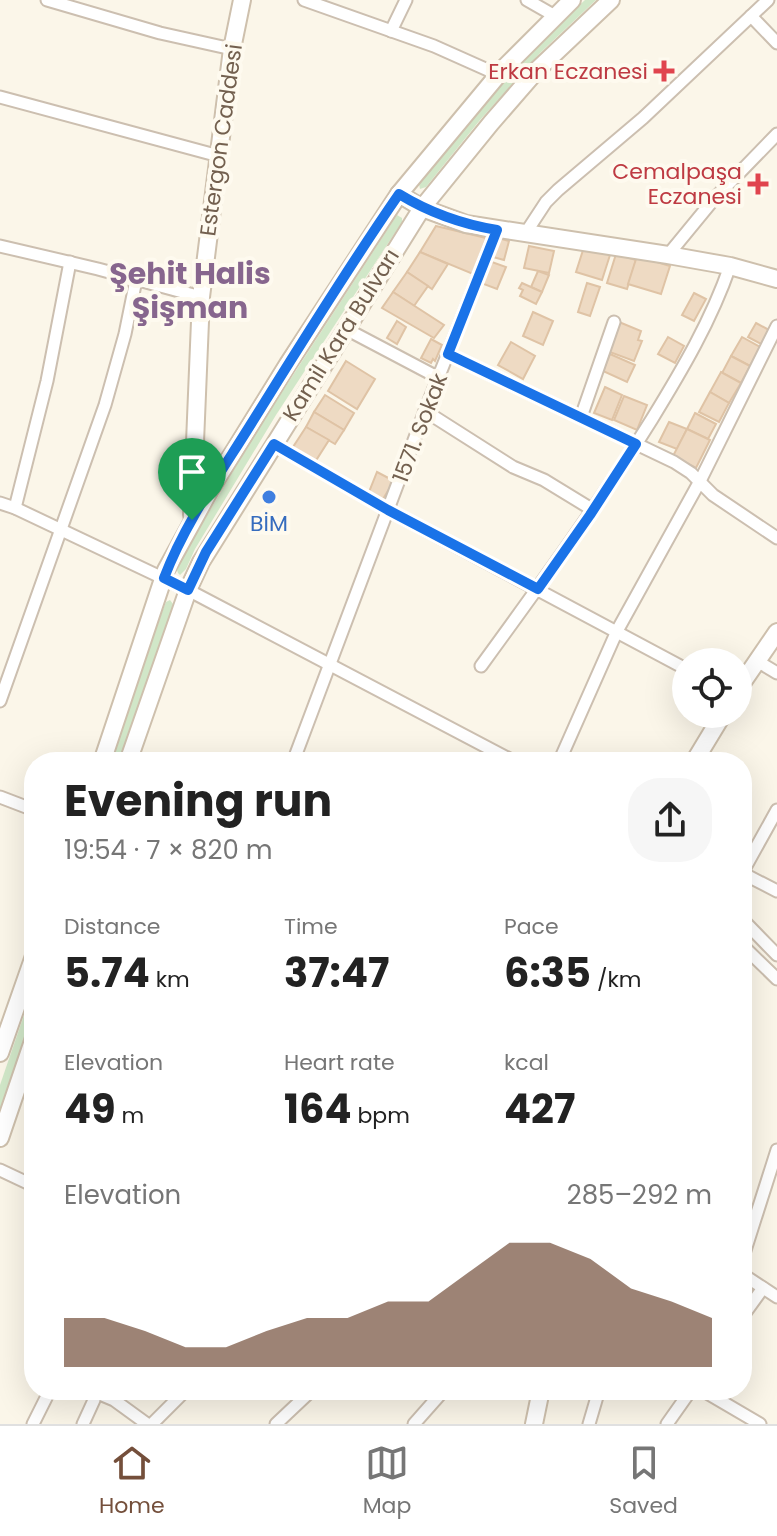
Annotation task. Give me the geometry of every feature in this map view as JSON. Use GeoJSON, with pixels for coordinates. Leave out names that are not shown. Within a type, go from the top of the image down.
{"type":"FeatureCollection","features":[{"type":"Feature","properties":{"kind":"main road","name":"Estergon Caddesi"},"geometry":{"type":"LineString","coordinates":[[192,520],[201,297],[232,49],[242,0]]}},
{"type":"Feature","properties":{"kind":"main road","name":"Kamil Kara Bulvarı"},"geometry":{"type":"LineString","coordinates":[[105,752],[164,578],[192,520],[296,351],[399,194],[535,34],[572,0]]}},
{"type":"Feature","properties":{"kind":"main road","name":"Kamil Kara Bulvarı"},"geometry":{"type":"LineString","coordinates":[[131,752],[188,590],[206,552],[422,208],[537,70],[611,0]]}},
{"type":"Feature","properties":{"kind":"main road"},"geometry":{"type":"LineString","coordinates":[[399,194],[422,208],[466,224],[775,275]]}},
{"type":"Feature","properties":{"kind":"main road"},"geometry":{"type":"LineString","coordinates":[[752,668],[777,632]]}},
{"type":"Feature","properties":{"kind":"main road"},"geometry":{"type":"LineString","coordinates":[[700,752],[715,728]]}},
{"type":"Feature","properties":{"kind":"main road"},"geometry":{"type":"LineString","coordinates":[[0,1053],[24,985]]}},
{"type":"Feature","properties":{"kind":"main road"},"geometry":{"type":"LineString","coordinates":[[0,1138],[24,1067]]}},
{"type":"Feature","properties":{"kind":"main road"},"geometry":{"type":"LineString","coordinates":[[538,1400],[539,1422]]}},
{"type":"Feature","properties":{"kind":"street"},"geometry":{"type":"LineString","coordinates":[[47,0],[160,33],[232,49]]}},
{"type":"Feature","properties":{"kind":"street"},"geometry":{"type":"LineString","coordinates":[[304,0],[434,46],[499,75]]}},
{"type":"Feature","properties":{"kind":"street"},"geometry":{"type":"LineString","coordinates":[[391,31],[406,0]]}},
{"type":"Feature","properties":{"kind":"street"},"geometry":{"type":"LineString","coordinates":[[527,0],[555,16]]}},
{"type":"Feature","properties":{"kind":"street"},"geometry":{"type":"LineString","coordinates":[[525,234],[546,202],[558,190],[643,118],[768,0]]}},
{"type":"Feature","properties":{"kind":"street"},"geometry":{"type":"LineString","coordinates":[[751,16],[777,43]]}},
{"type":"Feature","properties":{"kind":"street"},"geometry":{"type":"LineString","coordinates":[[0,97],[219,156]]}},
{"type":"Feature","properties":{"kind":"street"},"geometry":{"type":"LineString","coordinates":[[668,255],[714,199],[777,134]]}},
{"type":"Feature","properties":{"kind":"street","name":"1571. Sokak"},"geometry":{"type":"LineString","coordinates":[[297,752],[497,230]]}},
{"type":"Feature","properties":{"kind":"street"},"geometry":{"type":"LineString","coordinates":[[0,246],[201,297]]}},
{"type":"Feature","properties":{"kind":"street"},"geometry":{"type":"LineString","coordinates":[[15,508],[47,381],[70,262]]}},
{"type":"Feature","properties":{"kind":"street"},"geometry":{"type":"LineString","coordinates":[[481,666],[538,589],[636,444],[699,338],[730,266]]}},
{"type":"Feature","properties":{"kind":"street"},"geometry":{"type":"LineString","coordinates":[[0,701],[105,405],[136,280]]}},
{"type":"Feature","properties":{"kind":"street"},"geometry":{"type":"LineString","coordinates":[[581,417],[614,322]]}},
{"type":"Feature","properties":{"kind":"street"},"geometry":{"type":"LineString","coordinates":[[563,752],[617,631],[700,481],[777,326]]}},
{"type":"Feature","properties":{"kind":"street"},"geometry":{"type":"LineString","coordinates":[[346,329],[439,378]]}},
{"type":"Feature","properties":{"kind":"street"},"geometry":{"type":"LineString","coordinates":[[448,354],[674,462],[713,495],[777,538]]}},
{"type":"Feature","properties":{"kind":"street"},"geometry":{"type":"LineString","coordinates":[[425,411],[513,467],[544,480],[593,510]]}},
{"type":"Feature","properties":{"kind":"street"},"geometry":{"type":"LineString","coordinates":[[274,444],[388,510],[672,661]]}},
{"type":"Feature","properties":{"kind":"street"},"geometry":{"type":"LineString","coordinates":[[0,503],[188,590],[496,752]]}},
{"type":"Feature","properties":{"kind":"street"},"geometry":{"type":"LineString","coordinates":[[757,661],[777,673]]}},
{"type":"Feature","properties":{"kind":"street"},"geometry":{"type":"LineString","coordinates":[[0,797],[24,806]]}},
{"type":"Feature","properties":{"kind":"street"},"geometry":{"type":"LineString","coordinates":[[752,855],[777,810]]}},
{"type":"Feature","properties":{"kind":"street"},"geometry":{"type":"LineString","coordinates":[[752,878],[777,891]]}},
{"type":"Feature","properties":{"kind":"street"},"geometry":{"type":"LineString","coordinates":[[752,929],[777,955]]}},
{"type":"Feature","properties":{"kind":"street"},"geometry":{"type":"LineString","coordinates":[[752,955],[777,979]]}},
{"type":"Feature","properties":{"kind":"street"},"geometry":{"type":"LineString","coordinates":[[752,1229],[777,1150]]}},
{"type":"Feature","properties":{"kind":"street"},"geometry":{"type":"LineString","coordinates":[[0,1170],[24,1181]]}},
{"type":"Feature","properties":{"kind":"street"},"geometry":{"type":"LineString","coordinates":[[752,1281],[777,1297]]}},
{"type":"Feature","properties":{"kind":"street"},"geometry":{"type":"LineString","coordinates":[[752,1303],[763,1288]]}},
{"type":"Feature","properties":{"kind":"street"},"geometry":{"type":"LineString","coordinates":[[33,1424],[45,1400]]}},
{"type":"Feature","properties":{"kind":"street"},"geometry":{"type":"LineString","coordinates":[[83,1424],[94,1400]]}},
{"type":"Feature","properties":{"kind":"street"},"geometry":{"type":"LineString","coordinates":[[114,1400],[149,1424],[175,1400]]}},
{"type":"Feature","properties":{"kind":"street"},"geometry":{"type":"LineString","coordinates":[[279,1423],[302,1400]]}},
{"type":"Feature","properties":{"kind":"street"},"geometry":{"type":"LineString","coordinates":[[414,1424],[435,1400]]}},
{"type":"Feature","properties":{"kind":"street"},"geometry":{"type":"LineString","coordinates":[[589,1424],[596,1400]]}},
{"type":"Feature","properties":{"kind":"street"},"geometry":{"type":"LineString","coordinates":[[667,1424],[684,1400]]}},
{"type":"Feature","properties":{"kind":"street"},"geometry":{"type":"LineString","coordinates":[[719,1400],[760,1424]]}},
{"type":"Feature","properties":{"kind":"green space"},"geometry":{"type":"Polygon","coordinates":[[[585,0],[596,0],[540,53],[426,187],[420,189],[419,184],[499,89],[585,0]]]}},
{"type":"Feature","properties":{"kind":"green space"},"geometry":{"type":"Polygon","coordinates":[[[397,215],[402,222],[276,415],[180,575],[177,570],[193,539],[258,429],[397,215]]]}},
{"type":"Feature","properties":{"kind":"green space"},"geometry":{"type":"Polygon","coordinates":[[[170,600],[172,608],[123,752],[114,752],[162,612],[170,600]]]}},
{"type":"Feature","properties":{"kind":"green space"},"geometry":{"type":"Polygon","coordinates":[[[24,1015],[24,1039],[0,1109],[0,1085],[24,1015]]]}},
{"type":"Feature","properties":{"kind":"building"},"geometry":{"type":"Polygon","coordinates":[[[436,226],[486,238],[473,274],[420,252],[436,226]]]}},
{"type":"Feature","properties":{"kind":"building"},"geometry":{"type":"Polygon","coordinates":[[[498,238],[509,241],[504,260],[493,257],[498,238]]]}},
{"type":"Feature","properties":{"kind":"building"},"geometry":{"type":"Polygon","coordinates":[[[529,246],[554,251],[549,273],[524,268],[529,246]]]}},
{"type":"Feature","properties":{"kind":"building"},"geometry":{"type":"Polygon","coordinates":[[[584,247],[610,255],[602,280],[576,272],[584,247]]]}},
{"type":"Feature","properties":{"kind":"building"},"geometry":{"type":"Polygon","coordinates":[[[420,252],[448,264],[432,289],[407,272],[420,252]]]}},
{"type":"Feature","properties":{"kind":"building"},"geometry":{"type":"Polygon","coordinates":[[[616,254],[636,260],[627,289],[607,283],[616,254]]]}},
{"type":"Feature","properties":{"kind":"building"},"geometry":{"type":"Polygon","coordinates":[[[637,256],[670,266],[661,294],[628,284],[637,256]]]}},
{"type":"Feature","properties":{"kind":"building"},"geometry":{"type":"Polygon","coordinates":[[[489,261],[506,267],[497,289],[481,283],[489,261]]]}},
{"type":"Feature","properties":{"kind":"building"},"geometry":{"type":"Polygon","coordinates":[[[538,271],[549,275],[542,292],[531,287],[538,271]]]}},
{"type":"Feature","properties":{"kind":"building"},"geometry":{"type":"Polygon","coordinates":[[[407,272],[428,286],[414,306],[393,292],[407,272]]]}},
{"type":"Feature","properties":{"kind":"building"},"geometry":{"type":"Polygon","coordinates":[[[522,283],[542,292],[536,304],[520,296],[522,283]]]}},
{"type":"Feature","properties":{"kind":"building"},"geometry":{"type":"Polygon","coordinates":[[[587,283],[600,287],[590,316],[578,312],[587,283]]]}},
{"type":"Feature","properties":{"kind":"building"},"geometry":{"type":"Polygon","coordinates":[[[393,292],[444,325],[434,338],[382,308],[393,292]]]}},
{"type":"Feature","properties":{"kind":"building"},"geometry":{"type":"Polygon","coordinates":[[[694,293],[706,299],[694,321],[682,315],[694,293]]]}},
{"type":"Feature","properties":{"kind":"building"},"geometry":{"type":"Polygon","coordinates":[[[533,312],[553,321],[543,345],[523,336],[533,312]]]}},
{"type":"Feature","properties":{"kind":"building"},"geometry":{"type":"Polygon","coordinates":[[[397,321],[406,327],[397,344],[387,338],[397,321]]]}},
{"type":"Feature","properties":{"kind":"building"},"geometry":{"type":"Polygon","coordinates":[[[619,322],[641,331],[638,340],[642,341],[634,361],[607,351],[619,322]]]}},
{"type":"Feature","properties":{"kind":"building"},"geometry":{"type":"Polygon","coordinates":[[[756,323],[769,330],[761,344],[748,337],[756,323]]]}},
{"type":"Feature","properties":{"kind":"building"},"geometry":{"type":"Polygon","coordinates":[[[668,337],[684,346],[675,363],[658,354],[668,337]]]}},
{"type":"Feature","properties":{"kind":"building"},"geometry":{"type":"Polygon","coordinates":[[[742,337],[760,347],[750,366],[731,356],[742,337]]]}},
{"type":"Feature","properties":{"kind":"building"},"geometry":{"type":"Polygon","coordinates":[[[431,339],[442,345],[431,363],[421,358],[431,339]]]}},
{"type":"Feature","properties":{"kind":"building"},"geometry":{"type":"Polygon","coordinates":[[[511,342],[535,356],[523,379],[498,365],[511,342]]]}},
{"type":"Feature","properties":{"kind":"building"},"geometry":{"type":"Polygon","coordinates":[[[610,354],[635,365],[627,382],[603,371],[610,354]]]}},
{"type":"Feature","properties":{"kind":"building"},"geometry":{"type":"Polygon","coordinates":[[[731,356],[750,366],[741,383],[722,373],[731,356]]]}},
{"type":"Feature","properties":{"kind":"building"},"geometry":{"type":"Polygon","coordinates":[[[346,361],[375,379],[357,409],[328,391],[346,361]]]}},
{"type":"Feature","properties":{"kind":"building"},"geometry":{"type":"Polygon","coordinates":[[[721,372],[741,383],[729,403],[710,392],[721,372]]]}},
{"type":"Feature","properties":{"kind":"building"},"geometry":{"type":"Polygon","coordinates":[[[605,387],[622,395],[612,420],[594,413],[605,387]]]}},
{"type":"Feature","properties":{"kind":"building"},"geometry":{"type":"Polygon","coordinates":[[[710,392],[729,403],[719,422],[699,412],[710,392]]]}},
{"type":"Feature","properties":{"kind":"building"},"geometry":{"type":"Polygon","coordinates":[[[325,395],[354,413],[344,430],[314,412],[325,395]]]}},
{"type":"Feature","properties":{"kind":"building"},"geometry":{"type":"Polygon","coordinates":[[[624,396],[647,405],[637,430],[614,420],[624,396]]]}},
{"type":"Feature","properties":{"kind":"building"},"geometry":{"type":"Polygon","coordinates":[[[314,412],[344,430],[335,444],[306,427],[314,412]]]}},
{"type":"Feature","properties":{"kind":"building"},"geometry":{"type":"Polygon","coordinates":[[[695,413],[716,424],[708,439],[687,429],[695,413]]]}},
{"type":"Feature","properties":{"kind":"building"},"geometry":{"type":"Polygon","coordinates":[[[669,422],[687,429],[677,449],[659,442],[669,422]]]}},
{"type":"Feature","properties":{"kind":"building"},"geometry":{"type":"Polygon","coordinates":[[[306,427],[329,440],[315,462],[293,447],[306,427]]]}},
{"type":"Feature","properties":{"kind":"building"},"geometry":{"type":"Polygon","coordinates":[[[687,429],[710,440],[696,468],[673,456],[687,429]]]}},
{"type":"Feature","properties":{"kind":"building"},"geometry":{"type":"Polygon","coordinates":[[[377,472],[394,481],[383,499],[369,492],[377,472]]]}},
{"type":"Feature","properties":{"kind":"place","name":"Erkan Eczanesi"},"geometry":{"type":"Point","coordinates":[664,71]}},
{"type":"Feature","properties":{"kind":"place","name":"Cemalpaşa Eczanesi"},"geometry":{"type":"Point","coordinates":[758,184]}},
{"type":"Feature","properties":{"kind":"place","name":"BİM"},"geometry":{"type":"Point","coordinates":[269,497]}},
{"type":"Feature","properties":{"kind":"district","name":"Şehit Halis Şişman"},"geometry":{"type":"Point","coordinates":[190,290]}},
{"type":"Feature","properties":{"kind":"route"},"geometry":{"type":"LineString","coordinates":[[399,194],[422,208],[449,218],[497,230],[448,354],[636,444],[538,589],[388,510],[274,444],[206,552],[188,590],[164,578],[192,520],[288,364],[399,194]]}}]}
